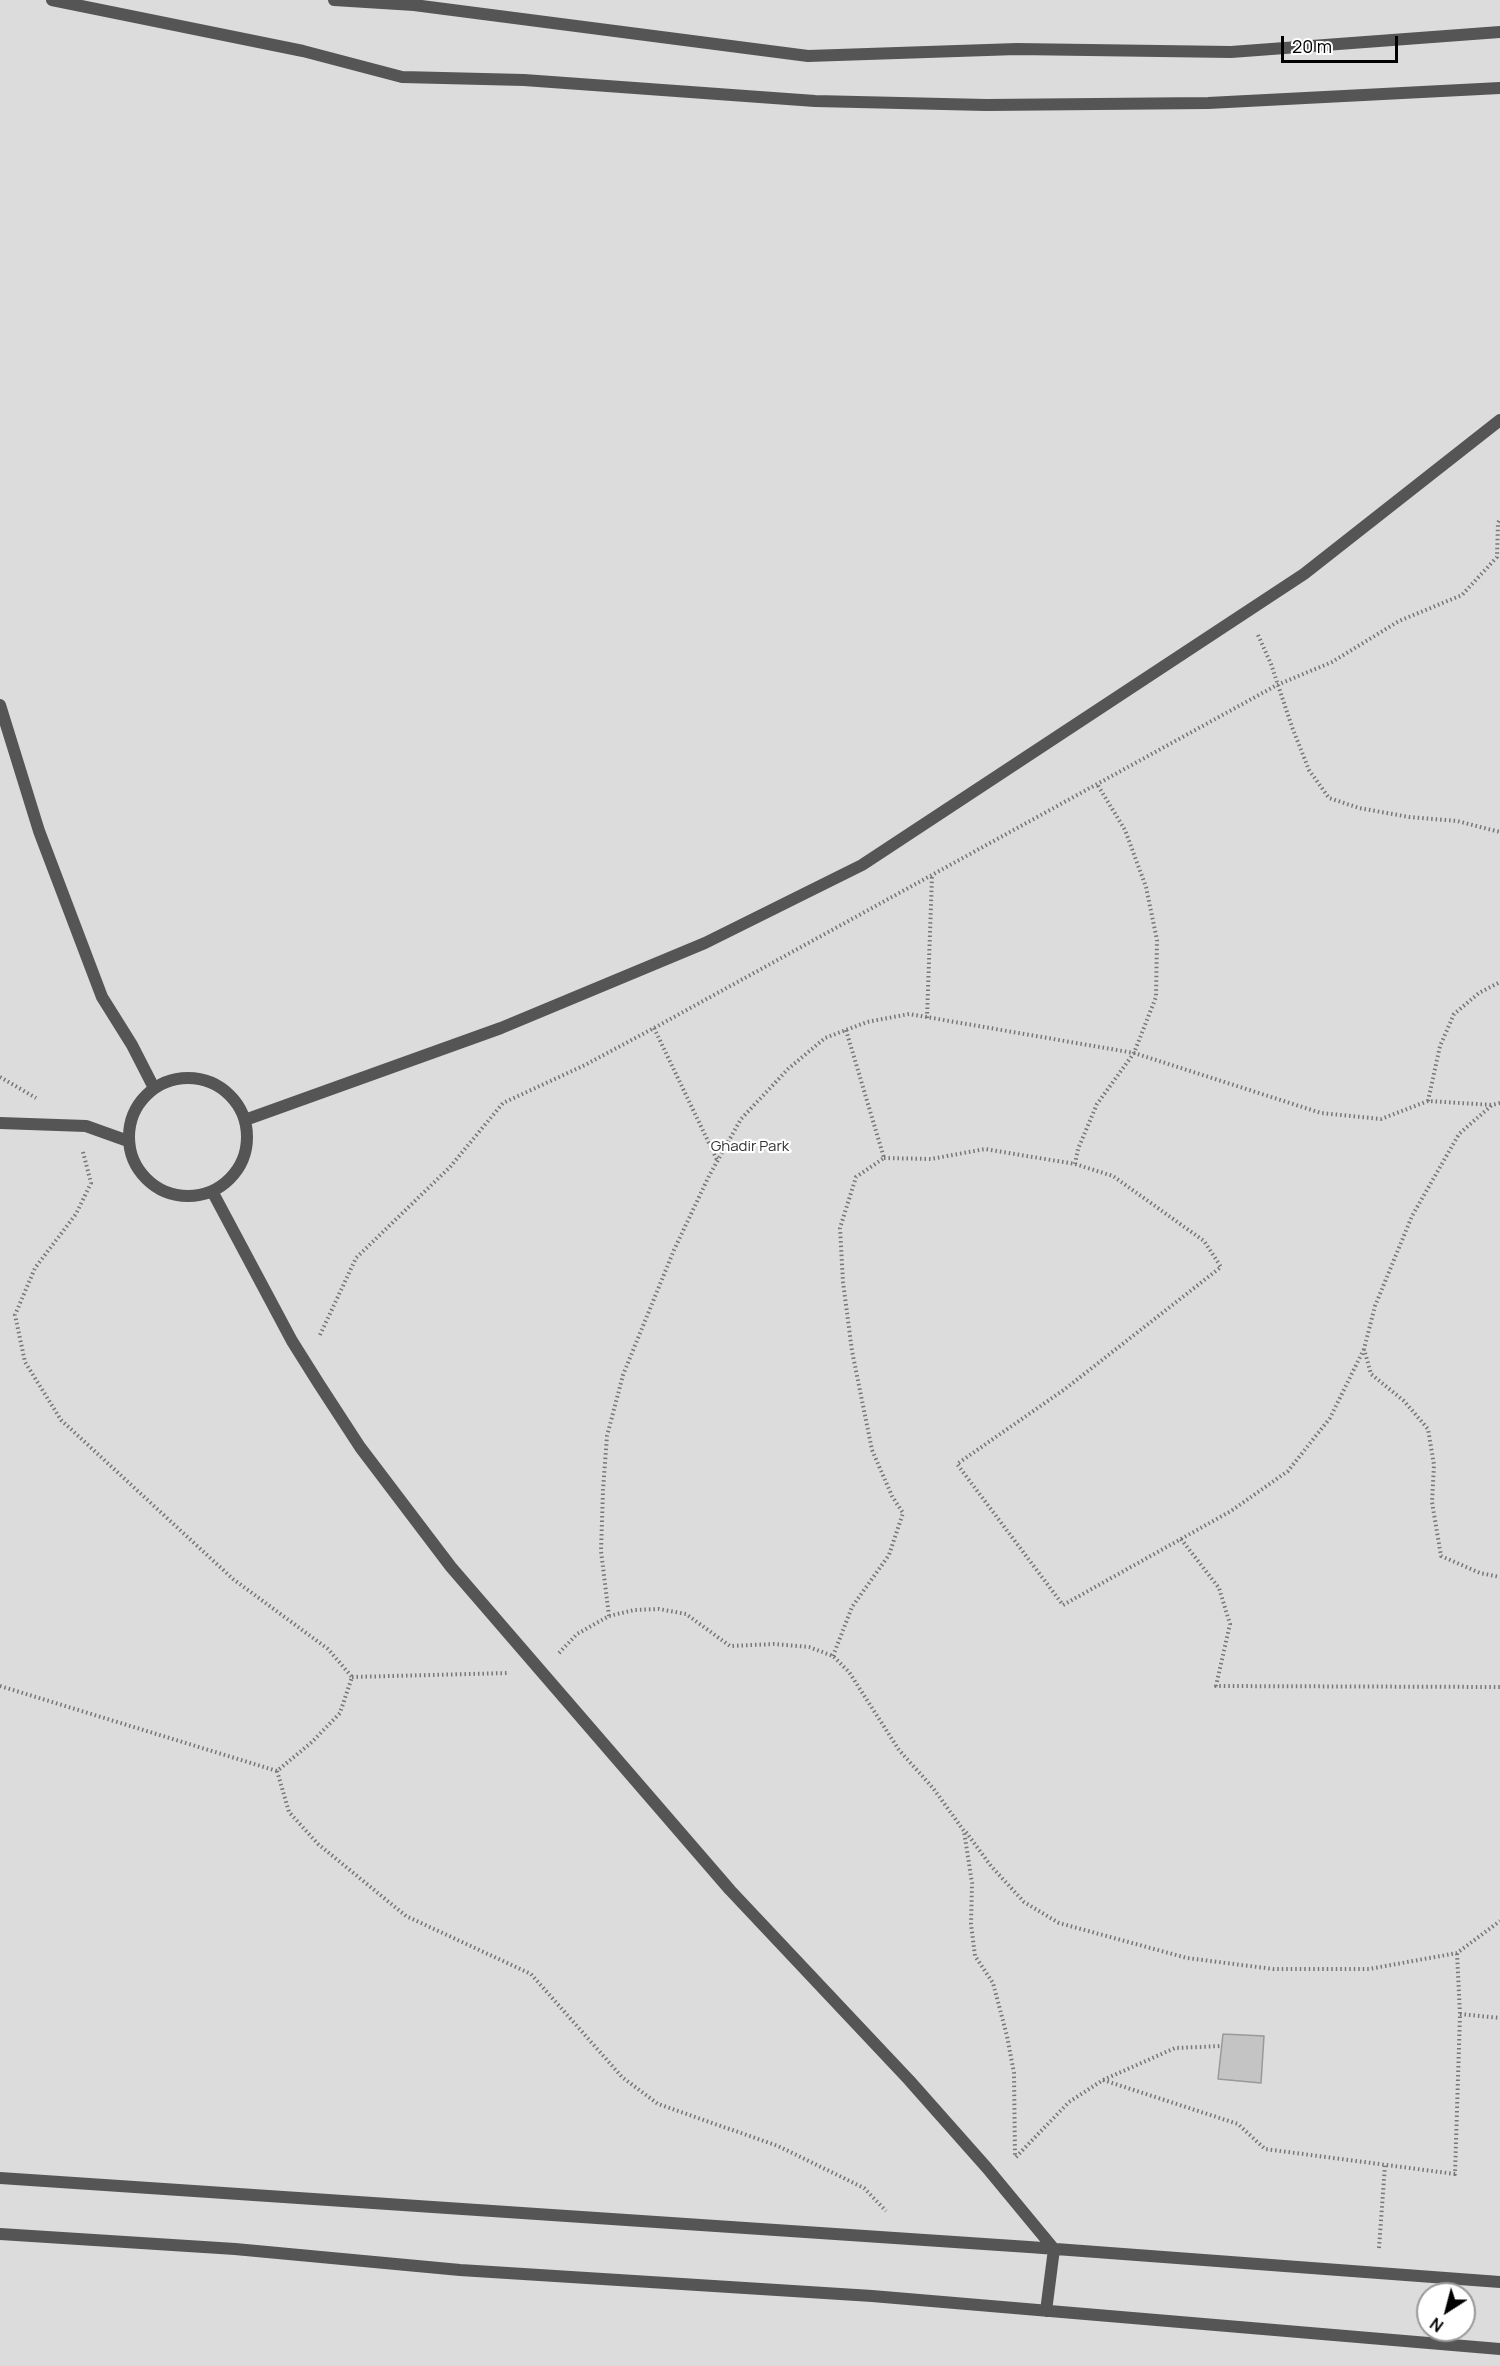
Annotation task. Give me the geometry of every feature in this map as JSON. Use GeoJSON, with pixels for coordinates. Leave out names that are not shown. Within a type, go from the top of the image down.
{"type":"FeatureCollection","features":[{"type":"Feature","properties":{"kind":"lane"},"geometry":{"type":"LineString","coordinates":[[52,0],[303,51],[402,77],[524,80],[815,101],[986,105],[1209,103],[1500,88]]}},
{"type":"Feature","properties":{"kind":"lane"},"geometry":{"type":"LineString","coordinates":[[334,0],[414,5],[808,57],[1017,49],[1232,52],[1500,32]]}},
{"type":"Feature","properties":{"kind":"lane"},"geometry":{"type":"LineString","coordinates":[[245,1120],[501,1028],[705,943],[862,865],[1304,574],[1500,420]]}},
{"type":"Feature","properties":{"kind":"lane"},"geometry":{"type":"LineString","coordinates":[[0,705],[39,831],[102,996],[132,1045],[154,1088]]}},
{"type":"Feature","properties":{"kind":"lane"},"geometry":{"type":"LineString","coordinates":[[189,1077],[208,1080],[224,1089],[237,1103],[245,1120],[248,1137],[245,1153],[238,1169],[227,1182],[213,1191],[194,1196],[175,1194],[157,1188],[143,1176],[133,1160],[129,1142],[130,1120],[139,1102],[154,1088],[171,1080],[189,1077]]}},
{"type":"Feature","properties":{"kind":"lane"},"geometry":{"type":"LineString","coordinates":[[0,1123],[86,1126],[129,1142]]}},
{"type":"Feature","properties":{"kind":"lane"},"geometry":{"type":"LineString","coordinates":[[213,1191],[292,1341],[360,1447],[451,1567],[730,1890],[909,2080],[1054,2249],[1046,2311]]}},
{"type":"Feature","properties":{"kind":"lane"},"geometry":{"type":"LineString","coordinates":[[0,2178],[912,2239],[1500,2282]]}},
{"type":"Feature","properties":{"kind":"lane"},"geometry":{"type":"LineString","coordinates":[[0,2234],[235,2249],[460,2270],[872,2296],[1500,2349]]}},
{"type":"Feature","properties":{"kind":"path"},"geometry":{"type":"LineString","coordinates":[[319,1383],[320,1335],[356,1257],[450,1167],[503,1103],[585,1065],[654,1028],[1277,685],[1332,662],[1399,621],[1462,595],[1497,557],[1500,519]]}},
{"type":"Feature","properties":{"kind":"path"},"geometry":{"type":"LineString","coordinates":[[1247,612],[1271,664],[1309,770],[1329,798],[1359,808],[1409,817],[1457,821],[1500,832]]}},
{"type":"Feature","properties":{"kind":"path"},"geometry":{"type":"LineString","coordinates":[[1075,1164],[1078,1149],[1097,1104],[1134,1053],[1156,997],[1157,940],[1146,887],[1125,830],[1098,784]]}},
{"type":"Feature","properties":{"kind":"path"},"geometry":{"type":"LineString","coordinates":[[927,1018],[932,875]]}},
{"type":"Feature","properties":{"kind":"path"},"geometry":{"type":"LineString","coordinates":[[1428,1101],[1440,1046],[1454,1014],[1479,993],[1500,982]]}},
{"type":"Feature","properties":{"kind":"path"},"geometry":{"type":"LineString","coordinates":[[609,1616],[601,1551],[607,1436],[623,1375],[674,1250],[717,1161],[741,1119],[788,1070],[825,1038],[867,1022],[909,1014],[1134,1053],[1321,1113],[1382,1119],[1428,1101],[1492,1106]]}},
{"type":"Feature","properties":{"kind":"path"},"geometry":{"type":"LineString","coordinates":[[654,1028],[717,1161]]}},
{"type":"Feature","properties":{"kind":"path"},"geometry":{"type":"LineString","coordinates":[[846,1030],[884,1158]]}},
{"type":"Feature","properties":{"kind":"path"},"geometry":{"type":"LineString","coordinates":[[833,1656],[852,1607],[889,1555],[903,1513],[892,1496],[872,1450],[852,1352],[843,1282],[840,1228],[856,1177],[884,1158],[931,1159],[985,1149],[1075,1164],[1113,1176],[1153,1204],[1204,1241],[1221,1267],[1065,1389],[957,1464],[1063,1605],[1231,1510],[1288,1470],[1330,1418],[1364,1349],[1375,1306],[1412,1216],[1459,1134],[1492,1106],[1500,1103]]}},
{"type":"Feature","properties":{"kind":"path"},"geometry":{"type":"LineString","coordinates":[[91,1183],[76,1214],[35,1268],[15,1315],[25,1362],[62,1420],[233,1579],[328,1649],[352,1677]]}},
{"type":"Feature","properties":{"kind":"path"},"geometry":{"type":"LineString","coordinates":[[1364,1349],[1371,1374],[1404,1401],[1428,1429],[1434,1465],[1432,1502],[1441,1556],[1480,1574],[1500,1577]]}},
{"type":"Feature","properties":{"kind":"path"},"geometry":{"type":"LineString","coordinates":[[1181,1539],[1219,1588],[1230,1624],[1216,1686],[1500,1687]]}},
{"type":"Feature","properties":{"kind":"path"},"geometry":{"type":"LineString","coordinates":[[352,1677],[541,1672],[577,1634],[609,1616],[634,1610],[659,1609],[686,1614],[730,1646],[774,1644],[809,1647],[833,1656],[849,1672],[900,1750],[933,1788],[991,1866],[1024,1902],[1059,1923],[1187,1959],[1273,1969],[1370,1969],[1457,1953],[1500,1921]]}},
{"type":"Feature","properties":{"kind":"path"},"geometry":{"type":"LineString","coordinates":[[277,1771],[312,1742],[340,1713],[352,1677]]}},
{"type":"Feature","properties":{"kind":"path"},"geometry":{"type":"LineString","coordinates":[[0,1686],[277,1771]]}},
{"type":"Feature","properties":{"kind":"path"},"geometry":{"type":"LineString","coordinates":[[277,1771],[289,1812],[318,1844],[406,1916],[531,1974],[622,2077],[658,2104],[778,2146],[864,2188],[912,2239]]}},
{"type":"Feature","properties":{"kind":"path"},"geometry":{"type":"LineString","coordinates":[[964,1831],[972,1883],[971,1924],[975,1956],[993,1983],[1014,2073],[1015,2157]]}},
{"type":"Feature","properties":{"kind":"path"},"geometry":{"type":"LineString","coordinates":[[1103,2080],[1238,2124],[1265,2149],[1455,2174],[1460,2014],[1457,1953]]}},
{"type":"Feature","properties":{"kind":"path"},"geometry":{"type":"LineString","coordinates":[[1460,2014],[1500,2018]]}},
{"type":"Feature","properties":{"kind":"path"},"geometry":{"type":"LineString","coordinates":[[998,2182],[1015,2157],[1069,2102],[1103,2080],[1175,2048],[1222,2046]]}},
{"type":"Feature","properties":{"kind":"path"},"geometry":{"type":"LineString","coordinates":[[1377,2273],[1385,2165]]}},
{"type":"Feature","properties":{"kind":"green space","name":"Ghadir Park"},"geometry":{"type":"Polygon","coordinates":[[[0,0],[1500,0],[1500,2366],[0,2366],[0,0]]]}},
{"type":"Feature","properties":{"kind":"building"},"geometry":{"type":"Polygon","coordinates":[[[1223,2034],[1264,2036],[1261,2083],[1218,2079],[1223,2034]]]}}]}
